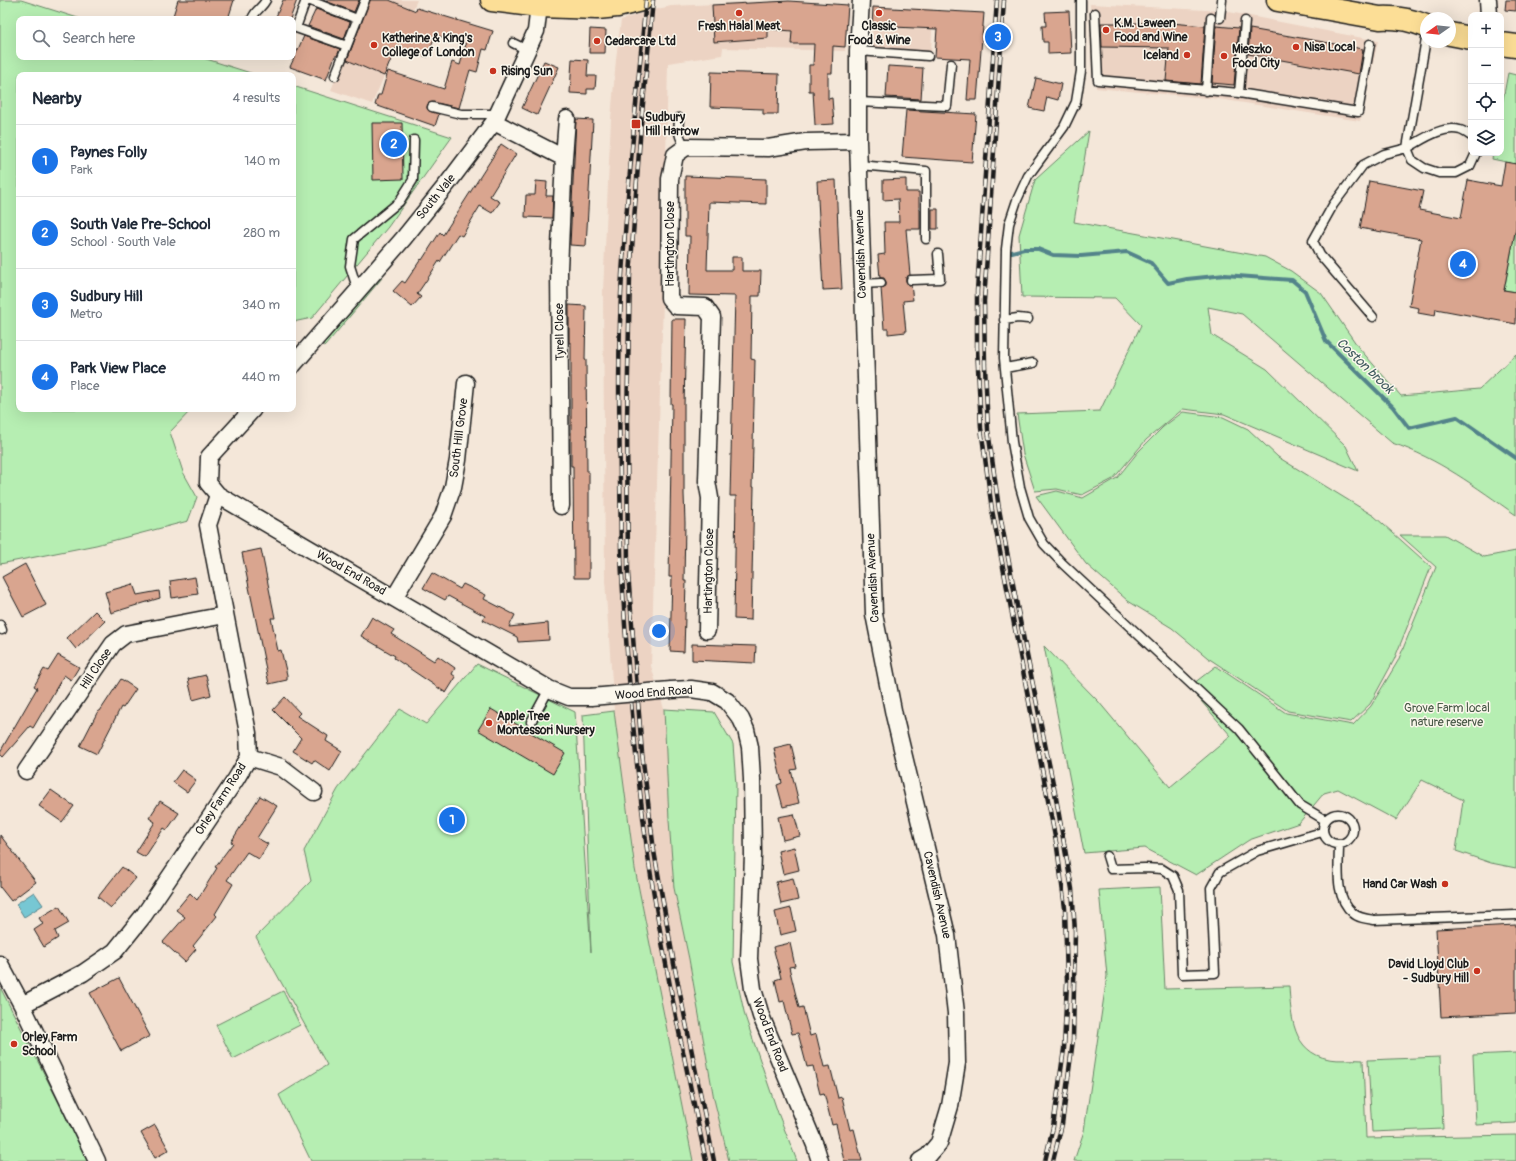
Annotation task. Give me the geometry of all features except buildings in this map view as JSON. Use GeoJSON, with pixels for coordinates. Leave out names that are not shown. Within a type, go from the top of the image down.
{"type":"FeatureCollection","features":[{"type":"Feature","properties":{"kind":"main road"},"geometry":{"type":"LineString","coordinates":[[492,0],[525,4],[578,3],[597,8],[634,2]]}},
{"type":"Feature","properties":{"kind":"main road"},"geometry":{"type":"LineString","coordinates":[[1278,0],[1420,24]]}},
{"type":"Feature","properties":{"kind":"main road"},"geometry":{"type":"LineString","coordinates":[[1456,35],[1468,37]]}},
{"type":"Feature","properties":{"kind":"main road"},"geometry":{"type":"LineString","coordinates":[[1504,44],[1516,46]]}},
{"type":"Feature","properties":{"kind":"street","name":"Cavendish Avenue"},"geometry":{"type":"LineString","coordinates":[[861,0],[858,51],[858,141],[874,614],[894,715],[947,935],[956,1013],[957,1063],[950,1106],[939,1143],[928,1156],[920,1161]]}},
{"type":"Feature","properties":{"kind":"street"},"geometry":{"type":"LineString","coordinates":[[1488,0],[1489,12]]}},
{"type":"Feature","properties":{"kind":"street","name":"South Vale"},"geometry":{"type":"LineString","coordinates":[[296,362],[358,291],[448,183],[496,118],[536,31],[525,4]]}},
{"type":"Feature","properties":{"kind":"street"},"geometry":{"type":"LineString","coordinates":[[496,118],[564,158]]}},
{"type":"Feature","properties":{"kind":"street","name":"Tyrell Close"},"geometry":{"type":"LineString","coordinates":[[561,506],[559,269],[567,119]]}},
{"type":"Feature","properties":{"kind":"street"},"geometry":{"type":"LineString","coordinates":[[686,147],[768,148],[806,142],[858,141]]}},
{"type":"Feature","properties":{"kind":"street","name":"Hartington Close"},"geometry":{"type":"LineString","coordinates":[[686,147],[675,155],[670,179],[669,298],[676,306],[705,307],[712,317],[707,481],[710,498],[707,630]]}},
{"type":"Feature","properties":{"kind":"street","name":"South Hill Grove"},"geometry":{"type":"LineString","coordinates":[[394,598],[443,516],[453,487],[458,460],[466,384]]}},
{"type":"Feature","properties":{"kind":"street","name":"Wood End Road"},"geometry":{"type":"LineString","coordinates":[[250,412],[209,457],[208,483],[218,495],[550,689],[569,697],[591,697],[691,689],[712,692],[727,701],[746,730],[750,747],[753,855],[749,959],[753,989],[761,1016],[820,1161]]}},
{"type":"Feature","properties":{"kind":"street","name":"Orley Farm Road"},"geometry":{"type":"LineString","coordinates":[[22,1005],[83,973],[115,951],[144,915],[236,779],[249,757],[248,733],[208,525],[218,495]]}},
{"type":"Feature","properties":{"kind":"street","name":"Hill Close"},"geometry":{"type":"LineString","coordinates":[[26,771],[112,644],[126,634],[225,615]]}},
{"type":"Feature","properties":{"kind":"street"},"geometry":{"type":"LineString","coordinates":[[249,757],[281,767],[314,792]]}},
{"type":"Feature","properties":{"kind":"street"},"geometry":{"type":"LineString","coordinates":[[0,964],[22,1005],[97,1161]]}},
{"type":"Feature","properties":{"kind":"lane"},"geometry":{"type":"LineString","coordinates":[[253,16],[255,12],[263,6],[266,0]]}},
{"type":"Feature","properties":{"kind":"lane"},"geometry":{"type":"LineString","coordinates":[[347,46],[296,28],[307,0],[357,19]]}},
{"type":"Feature","properties":{"kind":"lane"},"geometry":{"type":"LineString","coordinates":[[335,76],[364,0]]}},
{"type":"Feature","properties":{"kind":"lane"},"geometry":{"type":"LineString","coordinates":[[1081,0],[1081,71],[1076,102],[1064,127],[1028,176],[1017,200],[1009,224],[1006,249],[1004,320],[1012,442],[1020,487],[1029,518],[1044,544],[1063,564],[1239,729],[1300,805],[1324,820]]}},
{"type":"Feature","properties":{"kind":"lane"},"geometry":{"type":"LineString","coordinates":[[1206,90],[1216,18],[1222,0]]}},
{"type":"Feature","properties":{"kind":"lane"},"geometry":{"type":"LineString","coordinates":[[1095,13],[1098,80],[1239,92],[1358,112],[1370,44]]}},
{"type":"Feature","properties":{"kind":"lane"},"geometry":{"type":"LineString","coordinates":[[1239,92],[1245,21]]}},
{"type":"Feature","properties":{"kind":"lane"},"geometry":{"type":"LineString","coordinates":[[512,43],[527,50]]}},
{"type":"Feature","properties":{"kind":"lane"},"geometry":{"type":"LineString","coordinates":[[1424,48],[1407,148],[1412,160],[1424,168],[1439,173],[1456,173],[1470,166],[1475,156]]}},
{"type":"Feature","properties":{"kind":"lane"},"geometry":{"type":"LineString","coordinates":[[858,51],[928,56]]}},
{"type":"Feature","properties":{"kind":"lane"},"geometry":{"type":"LineString","coordinates":[[858,102],[947,106],[951,64]]}},
{"type":"Feature","properties":{"kind":"lane"},"geometry":{"type":"LineString","coordinates":[[432,107],[461,114],[496,118]]}},
{"type":"Feature","properties":{"kind":"lane"},"geometry":{"type":"LineString","coordinates":[[679,118],[678,133],[680,141],[686,147]]}},
{"type":"Feature","properties":{"kind":"lane"},"geometry":{"type":"LineString","coordinates":[[1373,317],[1320,255],[1313,241],[1333,205],[1363,165],[1384,154],[1407,148],[1446,129],[1461,130],[1468,134]]}},
{"type":"Feature","properties":{"kind":"lane"},"geometry":{"type":"LineString","coordinates":[[358,291],[350,266],[354,239],[399,202],[413,180],[414,140]]}},
{"type":"Feature","properties":{"kind":"lane"},"geometry":{"type":"LineString","coordinates":[[859,165],[926,171],[926,239]]}},
{"type":"Feature","properties":{"kind":"lane"},"geometry":{"type":"LineString","coordinates":[[911,280],[940,279],[938,254]]}},
{"type":"Feature","properties":{"kind":"lane"},"geometry":{"type":"LineString","coordinates":[[862,284],[881,283]]}},
{"type":"Feature","properties":{"kind":"lane"},"geometry":{"type":"LineString","coordinates":[[1004,320],[1018,318],[1028,319]]}},
{"type":"Feature","properties":{"kind":"lane"},"geometry":{"type":"LineString","coordinates":[[1006,368],[1033,363]]}},
{"type":"Feature","properties":{"kind":"lane"},"geometry":{"type":"LineString","coordinates":[[531,722],[550,689]]}},
{"type":"Feature","properties":{"kind":"lane"},"geometry":{"type":"LineString","coordinates":[[1333,814],[1344,815],[1352,824],[1352,834],[1346,842],[1339,845],[1328,842],[1322,832],[1324,820],[1333,814]]}},
{"type":"Feature","properties":{"kind":"lane"},"geometry":{"type":"LineString","coordinates":[[1107,856],[1111,869],[1162,869],[1173,876],[1178,890],[1182,974],[1215,973],[1211,888],[1220,872],[1257,851],[1322,832]]}},
{"type":"Feature","properties":{"kind":"lane"},"geometry":{"type":"LineString","coordinates":[[1339,845],[1340,889],[1345,904],[1354,914],[1374,920],[1516,916]]}},
{"type":"Feature","properties":{"kind":"shaded area","name":"Katherine & King's College of London"},"geometry":{"type":"Polygon","coordinates":[[[368,0],[417,0],[372,104],[331,90],[368,0]]]}},
{"type":"Feature","properties":{"kind":"shaded area"},"geometry":{"type":"Polygon","coordinates":[[[788,1],[848,5],[845,51],[723,48],[722,55],[668,63],[663,302],[651,666],[664,709],[674,888],[689,959],[714,1099],[729,1161],[693,1161],[635,869],[614,711],[605,580],[603,291],[611,119],[621,20],[645,12],[671,6],[788,1]]]}},
{"type":"Feature","properties":{"kind":"shaded area"},"geometry":{"type":"Polygon","coordinates":[[[1090,4],[1224,11],[1378,41],[1360,121],[1219,99],[1096,88],[1090,4]]]}},
{"type":"Feature","properties":{"kind":"shaded area"},"geometry":{"type":"Polygon","coordinates":[[[873,7],[933,9],[931,52],[872,47],[873,7]]]}},
{"type":"Feature","properties":{"kind":"green space"},"geometry":{"type":"Polygon","coordinates":[[[0,0],[21,0],[72,16],[16,16],[16,60],[210,60],[248,72],[16,72],[16,412],[189,412],[170,432],[183,472],[197,497],[188,521],[96,545],[0,564],[0,0]]]}},
{"type":"Feature","properties":{"kind":"green space"},"geometry":{"type":"Polygon","coordinates":[[[1508,73],[1516,75],[1516,164],[1492,159],[1492,156],[1504,156],[1504,94],[1508,73]]]}},
{"type":"Feature","properties":{"kind":"green space"},"geometry":{"type":"Polygon","coordinates":[[[296,87],[452,137],[388,227],[312,318],[296,321],[296,87]]]}},
{"type":"Feature","properties":{"kind":"green space"},"geometry":{"type":"Polygon","coordinates":[[[1089,131],[1074,222],[1265,257],[1291,271],[1321,293],[1359,348],[1401,396],[1479,389],[1516,354],[1516,515],[1441,465],[1409,449],[1392,443],[1242,314],[1208,307],[1212,335],[1267,369],[1346,446],[1358,471],[1224,414],[1183,409],[1146,440],[1113,479],[1082,495],[1057,489],[1035,491],[1023,454],[1017,414],[1100,411],[1141,325],[1115,298],[1022,297],[1019,235],[1035,180],[1089,131]]]}},
{"type":"Feature","properties":{"kind":"green space"},"geometry":{"type":"Polygon","coordinates":[[[1516,227],[1516,292],[1504,290],[1516,227]]]}},
{"type":"Feature","properties":{"kind":"green space"},"geometry":{"type":"Polygon","coordinates":[[[377,276],[382,278],[325,346],[322,344],[377,276]]]}},
{"type":"Feature","properties":{"kind":"green space","name":"Grove Farm local nature reserve"},"geometry":{"type":"Polygon","coordinates":[[[1183,412],[1223,417],[1248,429],[1278,457],[1374,516],[1431,567],[1394,660],[1370,704],[1351,722],[1288,711],[1208,658],[1172,628],[1128,601],[1086,564],[1036,496],[1057,491],[1083,498],[1117,478],[1138,452],[1163,427],[1183,412]]]}},
{"type":"Feature","properties":{"kind":"green space","name":"Grove Farm local nature reserve"},"geometry":{"type":"Polygon","coordinates":[[[1400,535],[1445,535],[1484,557],[1516,551],[1516,868],[1491,863],[1456,851],[1463,800],[1422,780],[1396,820],[1338,789],[1324,793],[1299,823],[1249,840],[1196,875],[1145,848],[1084,853],[1044,646],[1098,701],[1170,787],[1231,736],[1189,687],[1216,666],[1286,713],[1353,725],[1371,706],[1398,661],[1436,567],[1400,535]]]}},
{"type":"Feature","properties":{"kind":"green space"},"geometry":{"type":"Polygon","coordinates":[[[477,664],[575,712],[591,952],[583,715],[614,711],[635,869],[693,1161],[311,1161],[279,1095],[327,1065],[256,937],[311,881],[304,851],[338,789],[400,709],[426,724],[477,664]]]}},
{"type":"Feature","properties":{"kind":"green space"},"geometry":{"type":"Polygon","coordinates":[[[664,709],[714,712],[733,744],[736,785],[733,962],[745,1016],[778,1113],[797,1161],[729,1161],[714,1099],[689,959],[674,888],[664,709]]]}},
{"type":"Feature","properties":{"kind":"green space"},"geometry":{"type":"Polygon","coordinates":[[[1160,887],[1165,989],[1289,986],[1291,1009],[1296,1031],[1307,1049],[1317,1055],[1329,1059],[1363,1060],[1366,1138],[1516,1135],[1516,1161],[1074,1161],[1084,1131],[1107,976],[1099,890],[1160,887]]]}},
{"type":"Feature","properties":{"kind":"green space","name":"Orley Farm School"},"geometry":{"type":"Polygon","coordinates":[[[0,987],[58,1101],[87,1161],[0,1161],[0,987]]]}},
{"type":"Feature","properties":{"kind":"green space"},"geometry":{"type":"Polygon","coordinates":[[[283,991],[300,1025],[233,1059],[216,1025],[283,991]]]}},
{"type":"Feature","properties":{"kind":"green space"},"geometry":{"type":"Polygon","coordinates":[[[1516,1053],[1516,1123],[1476,1125],[1473,1055],[1516,1053]]]}},
{"type":"Feature","properties":{"kind":"green space"},"geometry":{"type":"Polygon","coordinates":[[[1440,1057],[1443,1129],[1372,1132],[1368,1060],[1440,1057]]]}},
{"type":"Feature","properties":{"kind":"water"},"geometry":{"type":"Polygon","coordinates":[[[34,892],[43,905],[24,917],[16,904],[34,892]]]}},
{"type":"Feature","properties":{"kind":"waterway","name":"Coston brook"},"geometry":{"type":"LineString","coordinates":[[1012,252],[1024,249],[1038,249],[1053,255],[1081,256],[1127,252],[1151,263],[1168,283],[1187,279],[1225,275],[1292,280],[1305,291],[1326,341],[1393,407],[1409,428],[1457,417],[1516,458]]}},
{"type":"Feature","properties":{"kind":"railway"},"geometry":{"type":"LineString","coordinates":[[646,0],[624,241],[621,301],[619,352],[621,563],[632,712],[647,849],[666,967],[706,1161]]}},
{"type":"Feature","properties":{"kind":"railway"},"geometry":{"type":"LineString","coordinates":[[653,0],[641,124],[630,276],[627,420],[628,573],[642,753],[654,851],[674,964],[714,1161]]}},
{"type":"Feature","properties":{"kind":"railway"},"geometry":{"type":"LineString","coordinates":[[997,0],[977,291],[977,347],[981,428],[992,510],[1057,847],[1065,908],[1067,982],[1064,1049],[1053,1127],[1045,1161]]}},
{"type":"Feature","properties":{"kind":"railway"},"geometry":{"type":"LineString","coordinates":[[1004,0],[984,301],[985,366],[988,430],[999,509],[1056,798],[1072,889],[1075,931],[1073,1040],[1062,1124],[1053,1161]]}},
{"type":"Feature","properties":{"kind":"place","name":"Fresh Halal Meat"},"geometry":{"type":"Point","coordinates":[739,13]}},
{"type":"Feature","properties":{"kind":"place","name":"Classic Food & Wine"},"geometry":{"type":"Point","coordinates":[879,13]}},
{"type":"Feature","properties":{"kind":"place","name":"K.M. Laween Food and Wine"},"geometry":{"type":"Point","coordinates":[1106,30]}},
{"type":"Feature","properties":{"kind":"place","name":"Sudbury Hill"},"geometry":{"type":"Point","coordinates":[998,37]}},
{"type":"Feature","properties":{"kind":"place","name":"Cedarcare Ltd"},"geometry":{"type":"Point","coordinates":[597,41]}},
{"type":"Feature","properties":{"kind":"place","name":"Katherine & King's College of London"},"geometry":{"type":"Point","coordinates":[374,45]}},
{"type":"Feature","properties":{"kind":"place","name":"Nisa Local"},"geometry":{"type":"Point","coordinates":[1296,47]}},
{"type":"Feature","properties":{"kind":"place","name":"Iceland"},"geometry":{"type":"Point","coordinates":[1187,55]}},
{"type":"Feature","properties":{"kind":"place","name":"Mieszko Food City"},"geometry":{"type":"Point","coordinates":[1224,56]}},
{"type":"Feature","properties":{"kind":"place","name":"Rising Sun"},"geometry":{"type":"Point","coordinates":[493,71]}},
{"type":"Feature","properties":{"kind":"place","name":"Sudbury Hill Harrow"},"geometry":{"type":"Point","coordinates":[636,124]}},
{"type":"Feature","properties":{"kind":"place","name":"South Vale Pre-School"},"geometry":{"type":"Point","coordinates":[394,144]}},
{"type":"Feature","properties":{"kind":"place","name":"Park View Place"},"geometry":{"type":"Point","coordinates":[1463,264]}},
{"type":"Feature","properties":{"kind":"place","name":"Apple Tree Montessori Nursery"},"geometry":{"type":"Point","coordinates":[489,723]}},
{"type":"Feature","properties":{"kind":"place","name":"Paynes Folly"},"geometry":{"type":"Point","coordinates":[452,820]}},
{"type":"Feature","properties":{"kind":"place","name":"Hand Car Wash"},"geometry":{"type":"Point","coordinates":[1445,884]}},
{"type":"Feature","properties":{"kind":"place","name":"David Lloyd Club - Sudbury Hill"},"geometry":{"type":"Point","coordinates":[1477,971]}},
{"type":"Feature","properties":{"kind":"place","name":"Orley Farm School"},"geometry":{"type":"Point","coordinates":[14,1044]}}]}
